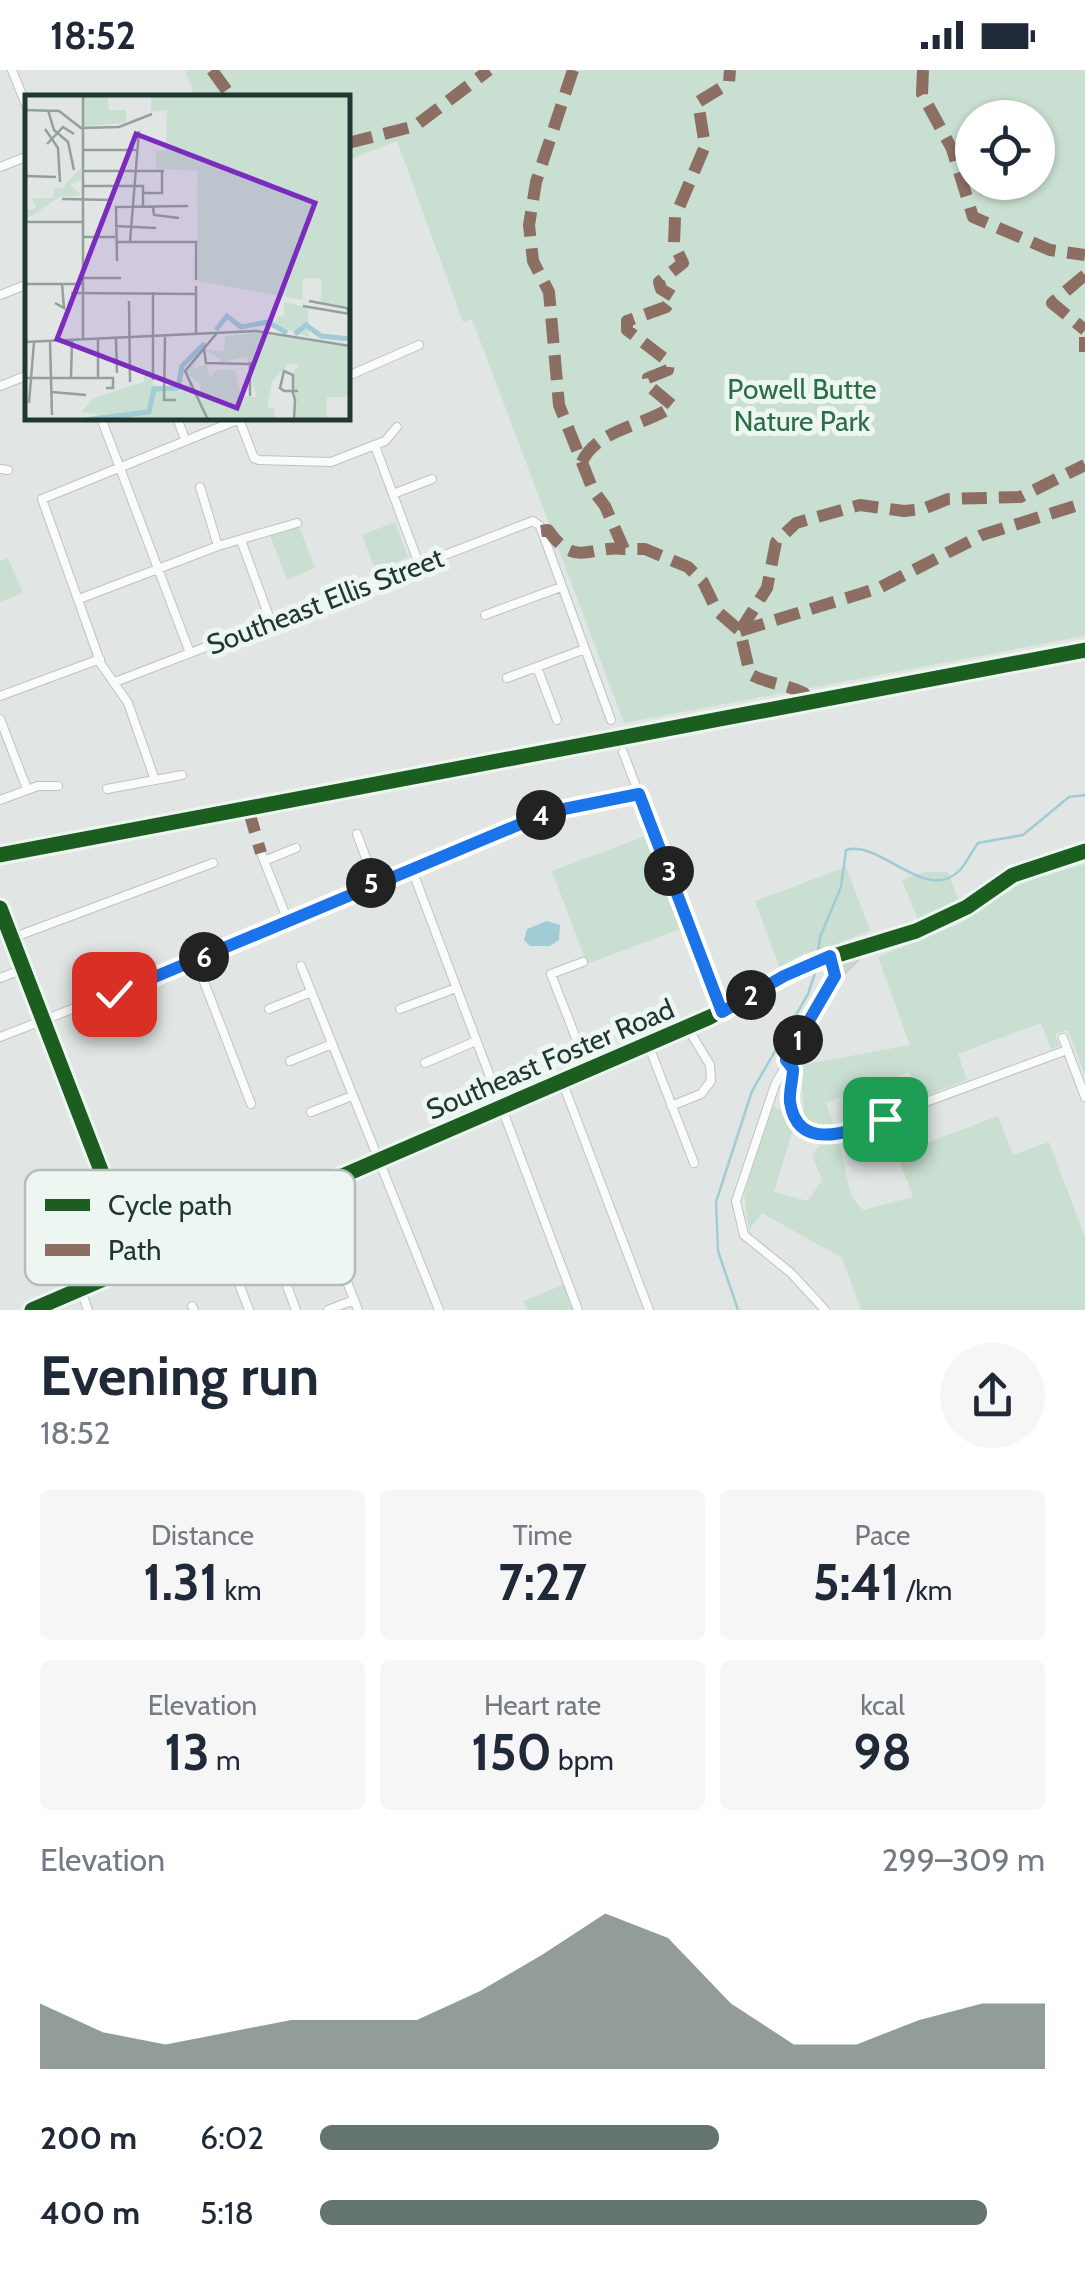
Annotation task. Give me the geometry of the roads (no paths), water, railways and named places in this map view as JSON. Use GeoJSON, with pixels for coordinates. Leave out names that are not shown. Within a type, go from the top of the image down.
{"type":"FeatureCollection","features":[{"type":"Feature","properties":{"kind":"main road","name":"Southeast Foster Road"},"geometry":{"type":"LineString","coordinates":[[355,1170],[722,1012],[799,968],[955,913],[1023,870],[1085,852]]}},
{"type":"Feature","properties":{"kind":"main road"},"geometry":{"type":"LineString","coordinates":[[835,976],[867,946]]}},
{"type":"Feature","properties":{"kind":"main road","name":"Southeast Foster Road"},"geometry":{"type":"LineString","coordinates":[[32,1310],[87,1285]]}},
{"type":"Feature","properties":{"kind":"street"},"geometry":{"type":"LineString","coordinates":[[12,70],[25,102]]}},
{"type":"Feature","properties":{"kind":"street"},"geometry":{"type":"LineString","coordinates":[[0,167],[25,157]]}},
{"type":"Feature","properties":{"kind":"street"},"geometry":{"type":"LineString","coordinates":[[0,295],[25,285]]}},
{"type":"Feature","properties":{"kind":"street"},"geometry":{"type":"LineString","coordinates":[[350,375],[419,345]]}},
{"type":"Feature","properties":{"kind":"street"},"geometry":{"type":"LineString","coordinates":[[0,386],[25,376]]}},
{"type":"Feature","properties":{"kind":"street"},"geometry":{"type":"LineString","coordinates":[[102,420],[190,653]]}},
{"type":"Feature","properties":{"kind":"street"},"geometry":{"type":"LineString","coordinates":[[178,420],[185,439]]}},
{"type":"Feature","properties":{"kind":"street"},"geometry":{"type":"LineString","coordinates":[[155,780],[128,703],[100,658],[42,497],[235,420]]}},
{"type":"Feature","properties":{"kind":"street"},"geometry":{"type":"LineString","coordinates":[[241,420],[254,458],[325,463],[374,446],[397,427]]}},
{"type":"Feature","properties":{"kind":"street"},"geometry":{"type":"LineString","coordinates":[[374,446],[419,564]]}},
{"type":"Feature","properties":{"kind":"street"},"geometry":{"type":"LineString","coordinates":[[393,494],[432,479]]}},
{"type":"Feature","properties":{"kind":"street"},"geometry":{"type":"LineString","coordinates":[[200,487],[218,546]]}},
{"type":"Feature","properties":{"kind":"street","name":"Southeast Ellis Street"},"geometry":{"type":"LineString","coordinates":[[116,682],[536,521],[561,587]]}},
{"type":"Feature","properties":{"kind":"street"},"geometry":{"type":"LineString","coordinates":[[79,599],[218,546],[242,542],[274,526],[297,523]]}},
{"type":"Feature","properties":{"kind":"street"},"geometry":{"type":"LineString","coordinates":[[242,542],[271,622]]}},
{"type":"Feature","properties":{"kind":"street"},"geometry":{"type":"LineString","coordinates":[[485,615],[561,587],[612,720]]}},
{"type":"Feature","properties":{"kind":"street"},"geometry":{"type":"LineString","coordinates":[[508,678],[585,650]]}},
{"type":"Feature","properties":{"kind":"street"},"geometry":{"type":"LineString","coordinates":[[0,696],[100,658]]}},
{"type":"Feature","properties":{"kind":"street"},"geometry":{"type":"LineString","coordinates":[[537,667],[557,720]]}},
{"type":"Feature","properties":{"kind":"street"},"geometry":{"type":"LineString","coordinates":[[0,719],[27,790]]}},
{"type":"Feature","properties":{"kind":"street"},"geometry":{"type":"LineString","coordinates":[[624,752],[722,1012]]}},
{"type":"Feature","properties":{"kind":"street"},"geometry":{"type":"LineString","coordinates":[[107,789],[182,775]]}},
{"type":"Feature","properties":{"kind":"street"},"geometry":{"type":"LineString","coordinates":[[0,800],[27,790],[58,786]]}},
{"type":"Feature","properties":{"kind":"street"},"geometry":{"type":"LineString","coordinates":[[0,1038],[196,961],[375,882],[549,812],[639,794]]}},
{"type":"Feature","properties":{"kind":"street"},"geometry":{"type":"LineString","coordinates":[[357,834],[375,882]]}},
{"type":"Feature","properties":{"kind":"street"},"geometry":{"type":"LineString","coordinates":[[288,921],[263,857],[296,848]]}},
{"type":"Feature","properties":{"kind":"street"},"geometry":{"type":"LineString","coordinates":[[12,938],[213,863]]}},
{"type":"Feature","properties":{"kind":"street"},"geometry":{"type":"LineString","coordinates":[[412,867],[578,1310]]}},
{"type":"Feature","properties":{"kind":"street"},"geometry":{"type":"LineString","coordinates":[[0,908],[101,1170]]}},
{"type":"Feature","properties":{"kind":"street"},"geometry":{"type":"LineString","coordinates":[[825,1310],[791,1273],[748,1240],[737,1218],[739,1186],[786,1060],[835,976],[828,957]]}},
{"type":"Feature","properties":{"kind":"street"},"geometry":{"type":"LineString","coordinates":[[196,961],[251,1104]]}},
{"type":"Feature","properties":{"kind":"street"},"geometry":{"type":"LineString","coordinates":[[583,962],[552,974],[588,1070]]}},
{"type":"Feature","properties":{"kind":"street"},"geometry":{"type":"LineString","coordinates":[[301,966],[440,1310]]}},
{"type":"Feature","properties":{"kind":"street"},"geometry":{"type":"LineString","coordinates":[[0,978],[23,968]]}},
{"type":"Feature","properties":{"kind":"street"},"geometry":{"type":"LineString","coordinates":[[400,1009],[456,988]]}},
{"type":"Feature","properties":{"kind":"street"},"geometry":{"type":"LineString","coordinates":[[269,1009],[311,992]]}},
{"type":"Feature","properties":{"kind":"street"},"geometry":{"type":"LineString","coordinates":[[671,1106],[702,1094],[711,1080],[710,1065],[687,1027]]}},
{"type":"Feature","properties":{"kind":"street"},"geometry":{"type":"LineString","coordinates":[[1063,1038],[1085,1097]]}},
{"type":"Feature","properties":{"kind":"street"},"geometry":{"type":"LineString","coordinates":[[426,1063],[476,1041]]}},
{"type":"Feature","properties":{"kind":"street"},"geometry":{"type":"LineString","coordinates":[[290,1061],[332,1044]]}},
{"type":"Feature","properties":{"kind":"street"},"geometry":{"type":"LineString","coordinates":[[648,1044],[694,1163]]}},
{"type":"Feature","properties":{"kind":"street"},"geometry":{"type":"LineString","coordinates":[[786,1060],[794,1073],[791,1107],[808,1130],[821,1136],[841,1135],[1067,1050]]}},
{"type":"Feature","properties":{"kind":"street"},"geometry":{"type":"LineString","coordinates":[[562,1081],[649,1310]]}},
{"type":"Feature","properties":{"kind":"street"},"geometry":{"type":"LineString","coordinates":[[311,1112],[352,1096]]}},
{"type":"Feature","properties":{"kind":"street"},"geometry":{"type":"LineString","coordinates":[[239,1285],[249,1310]]}},
{"type":"Feature","properties":{"kind":"street"},"geometry":{"type":"LineString","coordinates":[[287,1285],[296,1310]]}},
{"type":"Feature","properties":{"kind":"street"},"geometry":{"type":"LineString","coordinates":[[348,1285],[358,1310]]}},
{"type":"Feature","properties":{"kind":"street"},"geometry":{"type":"LineString","coordinates":[[80,1288],[88,1310]]}},
{"type":"Feature","properties":{"kind":"street"},"geometry":{"type":"LineString","coordinates":[[328,1310],[354,1300]]}},
{"type":"Feature","properties":{"kind":"water"},"geometry":{"type":"Polygon","coordinates":[[[547,921],[560,925],[559,940],[550,946],[530,946],[524,940],[527,929],[547,921]]]}},
{"type":"Feature","properties":{"kind":"waterway"},"geometry":{"type":"LineString","coordinates":[[817,959],[820,937],[841,887],[846,850],[873,853],[918,876],[947,879],[960,870],[978,843],[1023,835],[1069,797],[1085,795]]}},
{"type":"Feature","properties":{"kind":"waterway"},"geometry":{"type":"LineString","coordinates":[[738,1310],[718,1251],[716,1202],[752,1091],[808,994],[817,967]]}},
{"type":"Feature","properties":{"kind":"park label","name":"Powell Butte Nature Park"},"geometry":{"type":"Point","coordinates":[802,405]}}]}
